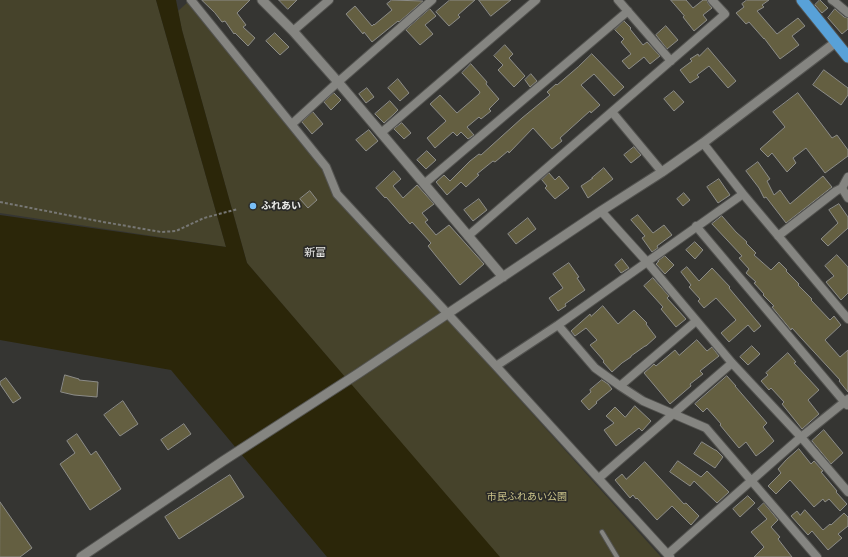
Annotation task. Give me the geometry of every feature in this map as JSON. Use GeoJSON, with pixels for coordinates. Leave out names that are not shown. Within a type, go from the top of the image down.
{"type":"FeatureCollection","features":[{"type":"Feature","properties":{"kind":"highway"},"geometry":{"type":"LineString","coordinates":[[802,0],[848,57]]}},
{"type":"Feature","properties":{"kind":"street"},"geometry":{"type":"LineString","coordinates":[[191,0],[326,167],[337,194],[669,556],[801,438],[847,402],[696,226]]}},
{"type":"Feature","properties":{"kind":"street"},"geometry":{"type":"LineString","coordinates":[[262,0],[293,31],[338,82],[503,277]]}},
{"type":"Feature","properties":{"kind":"street"},"geometry":{"type":"LineString","coordinates":[[293,31],[329,0]]}},
{"type":"Feature","properties":{"kind":"street"},"geometry":{"type":"LineString","coordinates":[[292,124],[432,0]]}},
{"type":"Feature","properties":{"kind":"street"},"geometry":{"type":"LineString","coordinates":[[381,133],[536,0]]}},
{"type":"Feature","properties":{"kind":"street"},"geometry":{"type":"LineString","coordinates":[[618,0],[671,61]]}},
{"type":"Feature","properties":{"kind":"street"},"geometry":{"type":"LineString","coordinates":[[468,236],[725,14],[712,0]]}},
{"type":"Feature","properties":{"kind":"street"},"geometry":{"type":"LineString","coordinates":[[834,1],[848,13]]}},
{"type":"Feature","properties":{"kind":"street"},"geometry":{"type":"LineString","coordinates":[[424,184],[628,11]]}},
{"type":"Feature","properties":{"kind":"street"},"geometry":{"type":"LineString","coordinates":[[81,557],[662,172],[703,143],[836,42]]}},
{"type":"Feature","properties":{"kind":"street"},"geometry":{"type":"LineString","coordinates":[[612,112],[662,172]]}},
{"type":"Feature","properties":{"kind":"street"},"geometry":{"type":"LineString","coordinates":[[703,143],[743,194],[848,318]]}},
{"type":"Feature","properties":{"kind":"street"},"geometry":{"type":"LineString","coordinates":[[778,236],[842,188],[848,177]]}},
{"type":"Feature","properties":{"kind":"street"},"geometry":{"type":"LineString","coordinates":[[842,188],[848,198]]}},
{"type":"Feature","properties":{"kind":"street"},"geometry":{"type":"LineString","coordinates":[[496,366],[558,325],[743,194]]}},
{"type":"Feature","properties":{"kind":"street"},"geometry":{"type":"LineString","coordinates":[[601,211],[647,262],[732,363],[848,492]]}},
{"type":"Feature","properties":{"kind":"street"},"geometry":{"type":"LineString","coordinates":[[620,386],[696,321]]}},
{"type":"Feature","properties":{"kind":"street"},"geometry":{"type":"LineString","coordinates":[[558,325],[595,368],[620,386],[643,401],[706,428],[817,557]]}},
{"type":"Feature","properties":{"kind":"street"},"geometry":{"type":"LineString","coordinates":[[598,478],[732,363]]}},
{"type":"Feature","properties":{"kind":"lane"},"geometry":{"type":"LineString","coordinates":[[602,532],[617,557]]}},
{"type":"Feature","properties":{"kind":"path"},"geometry":{"type":"LineString","coordinates":[[0,202],[161,232],[176,231],[204,218],[238,209]]}},
{"type":"Feature","properties":{"kind":"green space"},"geometry":{"type":"Polygon","coordinates":[[[0,0],[156,0],[226,247],[0,213],[0,0]]]}},
{"type":"Feature","properties":{"kind":"green space","name":"市民ふれあい公園"},"geometry":{"type":"Polygon","coordinates":[[[188,2],[324,169],[336,195],[661,557],[499,557],[247,263],[182,30],[178,11],[188,2]]]}},
{"type":"Feature","properties":{"kind":"shaded area"},"geometry":{"type":"Polygon","coordinates":[[[156,0],[176,0],[182,30],[247,263],[500,557],[327,557],[171,370],[0,340],[0,215],[226,247],[156,0]]]}},
{"type":"Feature","properties":{"kind":"building"},"geometry":{"type":"Polygon","coordinates":[[[202,0],[250,0],[237,13],[246,25],[243,27],[255,38],[248,46],[235,33],[234,34],[225,21],[222,22],[202,0]]]}},
{"type":"Feature","properties":{"kind":"building"},"geometry":{"type":"Polygon","coordinates":[[[279,0],[297,0],[288,9],[279,0]]]}},
{"type":"Feature","properties":{"kind":"building"},"geometry":{"type":"Polygon","coordinates":[[[392,0],[423,1],[399,22],[398,21],[372,42],[346,14],[355,6],[372,26],[392,10],[387,4],[392,0]]]}},
{"type":"Feature","properties":{"kind":"building"},"geometry":{"type":"Polygon","coordinates":[[[450,0],[475,0],[458,15],[460,17],[449,26],[436,12],[450,0]]]}},
{"type":"Feature","properties":{"kind":"building"},"geometry":{"type":"Polygon","coordinates":[[[479,0],[511,0],[491,16],[479,0]]]}},
{"type":"Feature","properties":{"kind":"building"},"geometry":{"type":"Polygon","coordinates":[[[671,0],[686,0],[693,8],[703,0],[707,0],[712,8],[703,15],[707,20],[694,31],[671,0]]]}},
{"type":"Feature","properties":{"kind":"building"},"geometry":{"type":"Polygon","coordinates":[[[747,0],[769,0],[762,5],[764,7],[757,11],[777,34],[798,18],[805,26],[792,36],[799,45],[780,59],[764,38],[749,22],[746,24],[736,13],[744,7],[742,4],[747,0]]]}},
{"type":"Feature","properties":{"kind":"building"},"geometry":{"type":"Polygon","coordinates":[[[820,0],[828,8],[822,13],[815,5],[820,0]]]}},
{"type":"Feature","properties":{"kind":"building"},"geometry":{"type":"Polygon","coordinates":[[[430,9],[436,16],[425,25],[433,34],[420,45],[406,30],[430,9]]]}},
{"type":"Feature","properties":{"kind":"building"},"geometry":{"type":"Polygon","coordinates":[[[835,9],[844,17],[848,18],[848,29],[842,34],[828,18],[835,9]]]}},
{"type":"Feature","properties":{"kind":"building"},"geometry":{"type":"Polygon","coordinates":[[[624,21],[643,45],[647,42],[660,56],[650,64],[644,57],[629,69],[622,61],[631,54],[621,42],[624,39],[615,30],[624,21]]]}},
{"type":"Feature","properties":{"kind":"building"},"geometry":{"type":"Polygon","coordinates":[[[666,26],[678,40],[667,49],[656,35],[666,26]]]}},
{"type":"Feature","properties":{"kind":"building"},"geometry":{"type":"Polygon","coordinates":[[[275,33],[289,47],[280,55],[266,41],[275,33]]]}},
{"type":"Feature","properties":{"kind":"building"},"geometry":{"type":"Polygon","coordinates":[[[505,45],[513,54],[509,58],[525,76],[514,87],[498,70],[503,65],[494,56],[505,45]]]}},
{"type":"Feature","properties":{"kind":"building"},"geometry":{"type":"Polygon","coordinates":[[[708,48],[736,81],[728,88],[709,66],[697,75],[699,77],[690,83],[680,70],[692,61],[690,59],[698,54],[699,56],[708,48]]]}},
{"type":"Feature","properties":{"kind":"building"},"geometry":{"type":"Polygon","coordinates":[[[592,54],[624,87],[614,96],[594,74],[581,85],[600,105],[591,113],[590,111],[560,138],[562,141],[552,149],[533,128],[509,153],[508,151],[495,162],[493,161],[477,174],[479,175],[466,187],[461,182],[447,195],[436,182],[444,175],[450,181],[470,161],[479,154],[481,155],[550,95],[547,92],[592,54]]]}},
{"type":"Feature","properties":{"kind":"building"},"geometry":{"type":"Polygon","coordinates":[[[471,64],[487,82],[486,84],[499,99],[489,109],[491,111],[481,119],[479,117],[467,127],[474,135],[468,139],[461,132],[457,136],[453,132],[435,148],[427,138],[446,121],[430,104],[440,95],[457,113],[479,94],[480,92],[462,73],[471,64]]]}},
{"type":"Feature","properties":{"kind":"building"},"geometry":{"type":"Polygon","coordinates":[[[824,70],[848,88],[848,95],[841,105],[813,85],[824,70]]]}},
{"type":"Feature","properties":{"kind":"building"},"geometry":{"type":"Polygon","coordinates":[[[531,74],[537,81],[530,87],[525,80],[531,74]]]}},
{"type":"Feature","properties":{"kind":"building"},"geometry":{"type":"Polygon","coordinates":[[[398,79],[409,93],[400,101],[388,88],[398,79]]]}},
{"type":"Feature","properties":{"kind":"building"},"geometry":{"type":"Polygon","coordinates":[[[367,88],[374,97],[366,103],[359,94],[367,88]]]}},
{"type":"Feature","properties":{"kind":"building"},"geometry":{"type":"Polygon","coordinates":[[[674,91],[684,102],[674,111],[664,99],[674,91]]]}},
{"type":"Feature","properties":{"kind":"building"},"geometry":{"type":"Polygon","coordinates":[[[334,93],[341,100],[331,110],[324,102],[334,93]]]}},
{"type":"Feature","properties":{"kind":"building"},"geometry":{"type":"Polygon","coordinates":[[[798,93],[832,138],[837,135],[848,150],[848,156],[825,173],[806,148],[793,158],[796,163],[787,172],[772,153],[768,157],[760,149],[785,127],[773,112],[798,93]]]}},
{"type":"Feature","properties":{"kind":"building"},"geometry":{"type":"Polygon","coordinates":[[[390,101],[398,110],[384,123],[375,114],[390,101]]]}},
{"type":"Feature","properties":{"kind":"building"},"geometry":{"type":"Polygon","coordinates":[[[313,112],[323,124],[312,134],[302,122],[313,112]]]}},
{"type":"Feature","properties":{"kind":"building"},"geometry":{"type":"Polygon","coordinates":[[[402,123],[411,133],[404,139],[394,129],[402,123]]]}},
{"type":"Feature","properties":{"kind":"building"},"geometry":{"type":"Polygon","coordinates":[[[369,130],[378,141],[366,151],[356,140],[369,130]]]}},
{"type":"Feature","properties":{"kind":"building"},"geometry":{"type":"Polygon","coordinates":[[[634,147],[641,155],[631,163],[624,155],[634,147]]]}},
{"type":"Feature","properties":{"kind":"building"},"geometry":{"type":"Polygon","coordinates":[[[427,151],[436,160],[426,169],[417,160],[427,151]]]}},
{"type":"Feature","properties":{"kind":"building"},"geometry":{"type":"Polygon","coordinates":[[[758,162],[770,179],[767,181],[774,195],[780,190],[790,204],[823,176],[832,187],[786,223],[766,197],[764,198],[759,188],[746,171],[758,162]]]}},
{"type":"Feature","properties":{"kind":"building"},"geometry":{"type":"Polygon","coordinates":[[[604,168],[613,179],[588,198],[581,186],[604,168]]]}},
{"type":"Feature","properties":{"kind":"building"},"geometry":{"type":"Polygon","coordinates":[[[394,171],[401,179],[393,186],[403,198],[417,185],[434,204],[422,213],[428,220],[425,222],[436,235],[449,225],[484,264],[460,285],[428,246],[431,243],[412,222],[410,224],[376,188],[394,171]]]}},
{"type":"Feature","properties":{"kind":"building"},"geometry":{"type":"Polygon","coordinates":[[[549,173],[555,180],[559,176],[569,188],[555,199],[545,188],[547,186],[542,180],[549,173]]]}},
{"type":"Feature","properties":{"kind":"building"},"geometry":{"type":"Polygon","coordinates":[[[719,179],[730,195],[718,203],[707,187],[719,179]]]}},
{"type":"Feature","properties":{"kind":"building"},"geometry":{"type":"Polygon","coordinates":[[[310,191],[317,200],[308,208],[300,199],[310,191]]]}},
{"type":"Feature","properties":{"kind":"building"},"geometry":{"type":"Polygon","coordinates":[[[684,193],[690,200],[683,206],[677,199],[684,193]]]}},
{"type":"Feature","properties":{"kind":"building"},"geometry":{"type":"Polygon","coordinates":[[[479,199],[487,210],[473,221],[464,210],[479,199]]]}},
{"type":"Feature","properties":{"kind":"building"},"geometry":{"type":"Polygon","coordinates":[[[839,204],[848,217],[848,228],[828,246],[821,239],[838,223],[829,210],[839,204]]]}},
{"type":"Feature","properties":{"kind":"building"},"geometry":{"type":"Polygon","coordinates":[[[638,215],[653,233],[664,225],[672,235],[657,246],[658,248],[652,252],[642,238],[645,236],[631,220],[638,215]]]}},
{"type":"Feature","properties":{"kind":"building"},"geometry":{"type":"Polygon","coordinates":[[[722,216],[747,242],[746,243],[756,253],[754,255],[771,270],[779,262],[830,320],[834,316],[841,325],[825,340],[840,357],[848,350],[848,392],[839,381],[840,380],[792,328],[791,330],[772,307],[774,306],[754,283],[756,282],[746,273],[749,269],[739,258],[742,256],[712,224],[722,216]]]}},
{"type":"Feature","properties":{"kind":"building"},"geometry":{"type":"Polygon","coordinates":[[[528,218],[536,229],[516,244],[508,234],[528,218]]]}},
{"type":"Feature","properties":{"kind":"building"},"geometry":{"type":"Polygon","coordinates":[[[695,242],[703,250],[695,259],[686,250],[695,242]]]}},
{"type":"Feature","properties":{"kind":"building"},"geometry":{"type":"Polygon","coordinates":[[[837,255],[848,267],[848,293],[841,300],[826,282],[834,276],[825,266],[837,255]]]}},
{"type":"Feature","properties":{"kind":"building"},"geometry":{"type":"Polygon","coordinates":[[[665,256],[674,265],[665,274],[656,264],[665,256]]]}},
{"type":"Feature","properties":{"kind":"building"},"geometry":{"type":"Polygon","coordinates":[[[622,259],[629,268],[621,273],[615,265],[622,259]]]}},
{"type":"Feature","properties":{"kind":"building"},"geometry":{"type":"Polygon","coordinates":[[[569,263],[579,277],[577,278],[585,290],[565,304],[566,306],[558,311],[549,298],[563,288],[553,274],[569,263]]]}},
{"type":"Feature","properties":{"kind":"building"},"geometry":{"type":"Polygon","coordinates":[[[687,267],[699,281],[712,268],[730,287],[729,288],[761,326],[754,332],[748,325],[729,342],[721,333],[736,320],[716,298],[704,308],[698,301],[700,299],[689,287],[691,285],[681,272],[687,267]]]}},
{"type":"Feature","properties":{"kind":"building"},"geometry":{"type":"Polygon","coordinates":[[[653,278],[669,296],[667,298],[686,319],[676,327],[661,309],[663,307],[644,286],[653,278]]]}},
{"type":"Feature","properties":{"kind":"building"},"geometry":{"type":"Polygon","coordinates":[[[603,306],[618,324],[634,310],[647,323],[646,324],[656,337],[612,372],[590,345],[597,340],[586,328],[575,336],[571,331],[590,314],[591,316],[603,306]]]}},
{"type":"Feature","properties":{"kind":"building"},"geometry":{"type":"Polygon","coordinates":[[[697,340],[707,351],[712,347],[719,356],[700,371],[703,374],[690,384],[691,386],[670,404],[644,373],[654,364],[656,366],[675,350],[679,355],[697,340]]]}},
{"type":"Feature","properties":{"kind":"building"},"geometry":{"type":"Polygon","coordinates":[[[752,346],[760,354],[748,365],[740,357],[752,346]]]}},
{"type":"Feature","properties":{"kind":"building"},"geometry":{"type":"Polygon","coordinates":[[[788,353],[796,362],[794,363],[819,390],[808,400],[819,414],[802,429],[782,404],[784,402],[771,388],[769,390],[761,381],[768,375],[766,373],[788,353]]]}},
{"type":"Feature","properties":{"kind":"building"},"geometry":{"type":"Polygon","coordinates":[[[65,375],[79,380],[98,382],[97,397],[61,392],[65,375]]]}},
{"type":"Feature","properties":{"kind":"building"},"geometry":{"type":"Polygon","coordinates":[[[727,376],[767,423],[763,427],[774,441],[756,456],[746,442],[739,448],[707,408],[703,412],[695,404],[727,376]]]}},
{"type":"Feature","properties":{"kind":"building"},"geometry":{"type":"Polygon","coordinates":[[[6,378],[21,398],[13,403],[0,384],[0,382],[6,378]]]}},
{"type":"Feature","properties":{"kind":"building"},"geometry":{"type":"Polygon","coordinates":[[[602,380],[612,389],[589,410],[581,401],[591,392],[590,390],[602,380]]]}},
{"type":"Feature","properties":{"kind":"building"},"geometry":{"type":"Polygon","coordinates":[[[123,401],[138,424],[120,436],[104,415],[123,401]]]}},
{"type":"Feature","properties":{"kind":"building"},"geometry":{"type":"Polygon","coordinates":[[[635,406],[651,421],[642,431],[639,428],[616,446],[604,430],[614,423],[606,416],[615,407],[625,417],[635,406]]]}},
{"type":"Feature","properties":{"kind":"building"},"geometry":{"type":"Polygon","coordinates":[[[184,424],[191,434],[168,450],[161,440],[184,424]]]}},
{"type":"Feature","properties":{"kind":"building"},"geometry":{"type":"Polygon","coordinates":[[[824,430],[843,453],[831,464],[812,441],[824,430]]]}},
{"type":"Feature","properties":{"kind":"building"},"geometry":{"type":"Polygon","coordinates":[[[77,434],[91,455],[96,451],[121,489],[90,510],[60,464],[75,453],[67,441],[77,434]]]}},
{"type":"Feature","properties":{"kind":"building"},"geometry":{"type":"Polygon","coordinates":[[[702,442],[716,450],[723,457],[715,468],[694,454],[702,442]]]}},
{"type":"Feature","properties":{"kind":"building"},"geometry":{"type":"Polygon","coordinates":[[[799,449],[811,464],[814,461],[823,471],[821,472],[847,504],[840,511],[829,499],[825,502],[823,499],[814,507],[790,480],[776,494],[768,486],[781,473],[778,469],[799,449]]]}},
{"type":"Feature","properties":{"kind":"building"},"geometry":{"type":"Polygon","coordinates":[[[678,461],[701,477],[707,471],[729,492],[717,503],[694,481],[690,486],[670,472],[678,461]]]}},
{"type":"Feature","properties":{"kind":"building"},"geometry":{"type":"Polygon","coordinates":[[[645,462],[684,504],[686,503],[699,516],[691,525],[672,506],[657,520],[637,498],[636,499],[633,495],[630,498],[615,480],[622,474],[626,479],[645,462]]]}},
{"type":"Feature","properties":{"kind":"building"},"geometry":{"type":"Polygon","coordinates":[[[230,475],[244,497],[179,539],[165,517],[230,475]]]}},
{"type":"Feature","properties":{"kind":"building"},"geometry":{"type":"Polygon","coordinates":[[[748,496],[755,503],[740,517],[733,509],[748,496]]]}},
{"type":"Feature","properties":{"kind":"building"},"geometry":{"type":"Polygon","coordinates":[[[0,502],[32,548],[20,557],[0,557],[0,502]]]}},
{"type":"Feature","properties":{"kind":"building"},"geometry":{"type":"Polygon","coordinates":[[[764,503],[778,520],[771,527],[780,537],[778,539],[792,557],[754,557],[764,547],[751,532],[767,519],[758,509],[764,503]]]}},
{"type":"Feature","properties":{"kind":"building"},"geometry":{"type":"Polygon","coordinates":[[[805,510],[823,530],[844,513],[848,517],[848,526],[838,534],[842,538],[828,550],[812,531],[808,535],[791,516],[797,511],[800,515],[805,510]]]}},
{"type":"Feature","properties":{"kind":"place","name":"ふれあい"},"geometry":{"type":"Point","coordinates":[253,206]}},
{"type":"Feature","properties":{"kind":"district","name":"新富"},"geometry":{"type":"Point","coordinates":[315,253]}}]}
